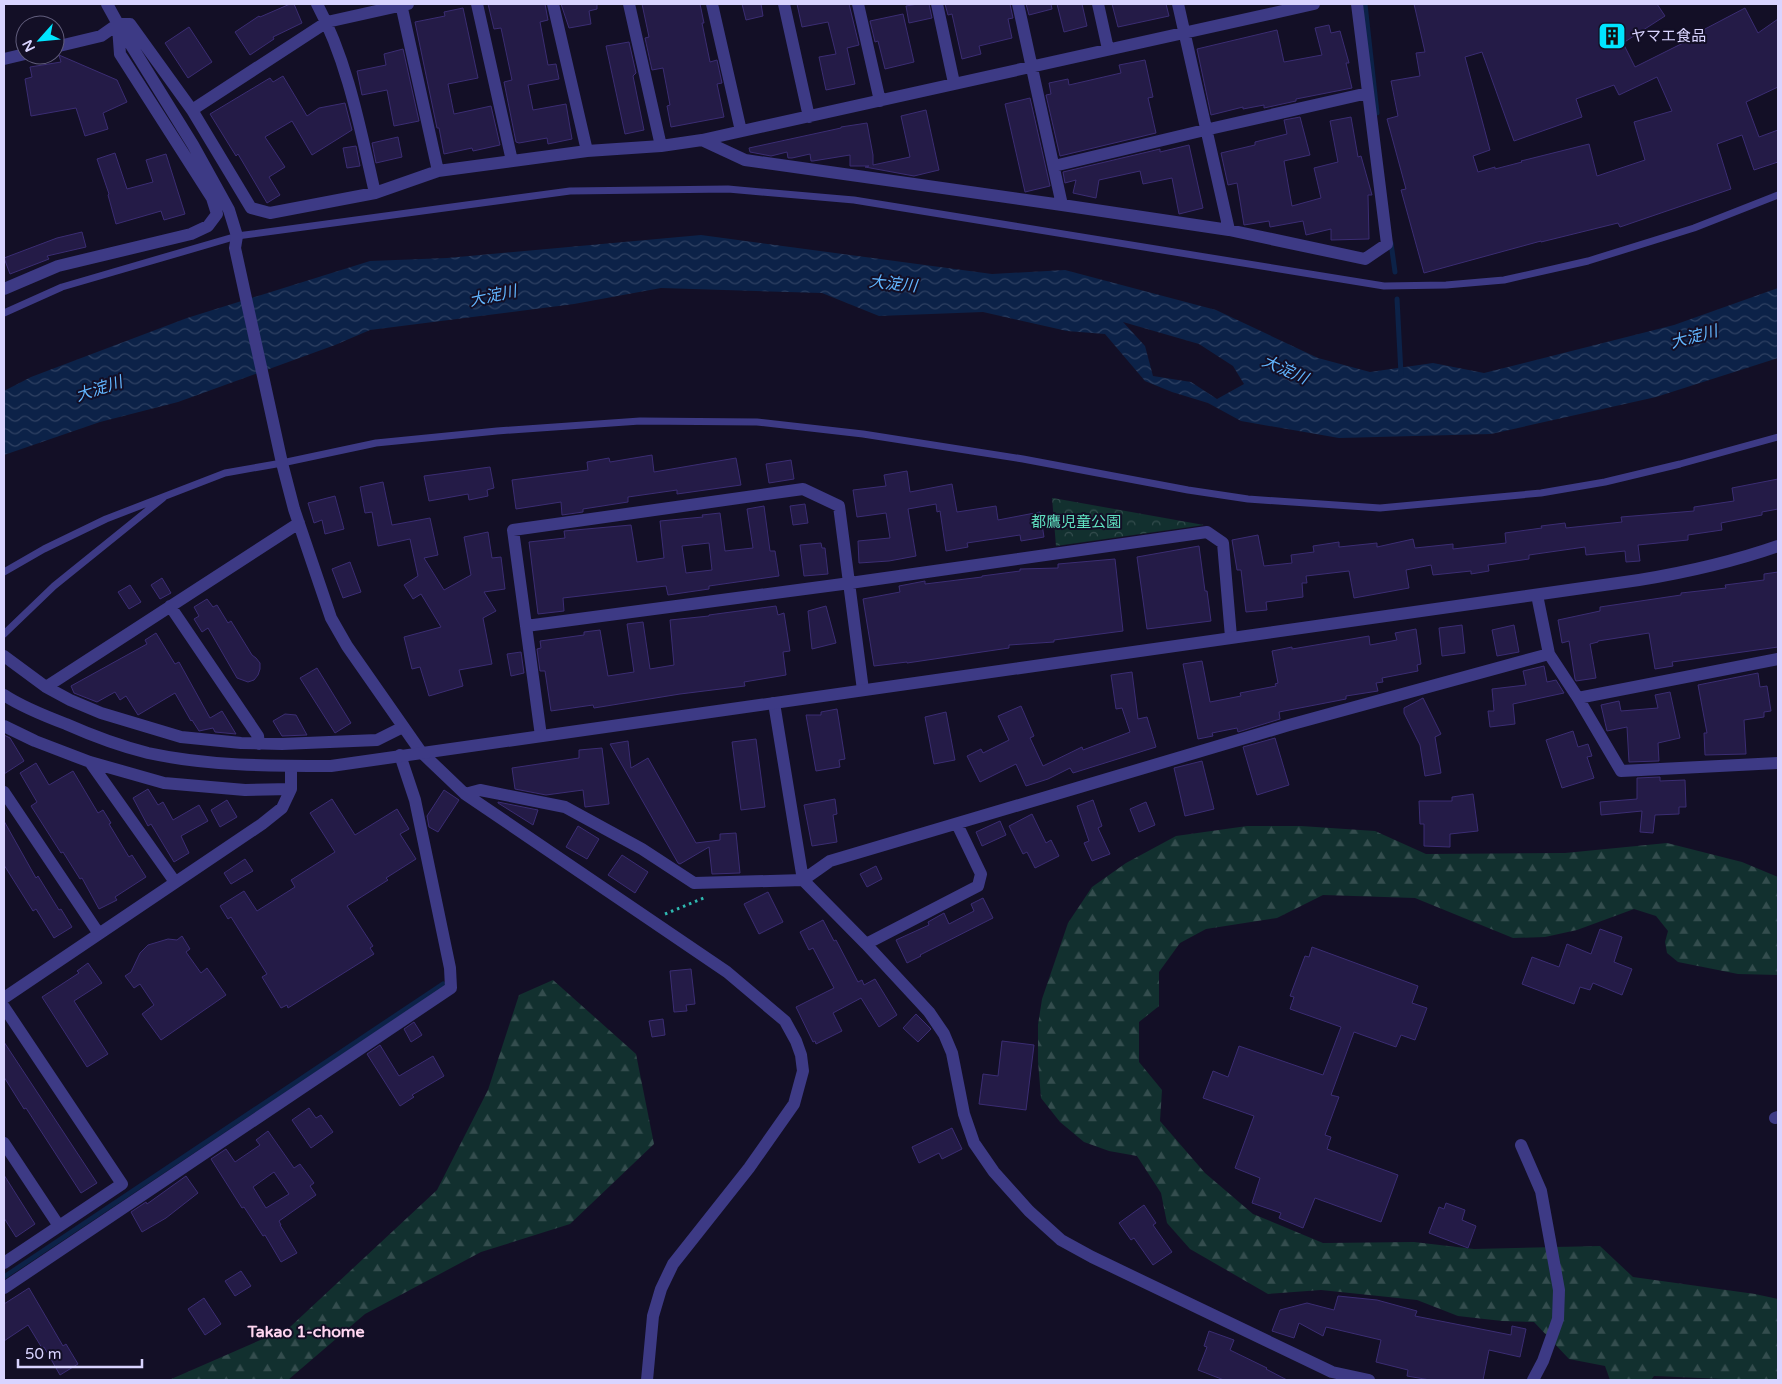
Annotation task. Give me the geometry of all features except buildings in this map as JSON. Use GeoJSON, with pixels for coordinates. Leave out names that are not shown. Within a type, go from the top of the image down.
{"type":"FeatureCollection","features":[{"type":"Feature","properties":{"kind":"street"},"geometry":{"type":"LineString","coordinates":[[107,4],[193,144],[229,210],[282,463],[299,523],[331,618],[346,646],[421,752],[465,794],[727,972],[785,1021],[802,1055],[803,1071],[794,1104],[749,1168],[673,1264],[661,1290],[653,1316],[647,1380]]}},
{"type":"Feature","properties":{"kind":"street"},"geometry":{"type":"LineString","coordinates":[[317,4],[326,22],[351,89],[375,193]]}},
{"type":"Feature","properties":{"kind":"street"},"geometry":{"type":"LineString","coordinates":[[192,110],[326,22],[404,4],[438,171]]}},
{"type":"Feature","properties":{"kind":"street"},"geometry":{"type":"LineString","coordinates":[[477,4],[512,160]]}},
{"type":"Feature","properties":{"kind":"street"},"geometry":{"type":"LineString","coordinates":[[553,4],[587,151]]}},
{"type":"Feature","properties":{"kind":"street"},"geometry":{"type":"LineString","coordinates":[[630,4],[662,146]]}},
{"type":"Feature","properties":{"kind":"street"},"geometry":{"type":"LineString","coordinates":[[712,4],[741,131]]}},
{"type":"Feature","properties":{"kind":"street"},"geometry":{"type":"LineString","coordinates":[[784,4],[810,117]]}},
{"type":"Feature","properties":{"kind":"street"},"geometry":{"type":"LineString","coordinates":[[858,4],[880,101]]}},
{"type":"Feature","properties":{"kind":"street"},"geometry":{"type":"LineString","coordinates":[[937,4],[954,83]]}},
{"type":"Feature","properties":{"kind":"street"},"geometry":{"type":"LineString","coordinates":[[1018,4],[1062,205]]}},
{"type":"Feature","properties":{"kind":"street"},"geometry":{"type":"LineString","coordinates":[[1098,4],[1108,49]]}},
{"type":"Feature","properties":{"kind":"street"},"geometry":{"type":"LineString","coordinates":[[1178,4],[1229,230]]}},
{"type":"Feature","properties":{"kind":"street"},"geometry":{"type":"LineString","coordinates":[[65,45],[101,36],[118,24],[130,24],[192,110],[251,208],[270,213],[375,193],[438,171],[587,151],[662,146],[702,140],[1185,33],[1257,10],[1314,4]]}},
{"type":"Feature","properties":{"kind":"street"},"geometry":{"type":"LineString","coordinates":[[702,140],[745,160],[1229,230],[1365,259],[1387,244],[1357,4]]}},
{"type":"Feature","properties":{"kind":"street"},"geometry":{"type":"LineString","coordinates":[[4,289],[58,266],[191,234],[208,226],[217,214],[212,198],[120,54],[118,24]]}},
{"type":"Feature","properties":{"kind":"street"},"geometry":{"type":"LineString","coordinates":[[1054,166],[1368,94]]}},
{"type":"Feature","properties":{"kind":"street"},"geometry":{"type":"LineString","coordinates":[[541,736],[513,530],[803,489],[839,506],[863,690]]}},
{"type":"Feature","properties":{"kind":"street"},"geometry":{"type":"LineString","coordinates":[[46,687],[299,523]]}},
{"type":"Feature","properties":{"kind":"street"},"geometry":{"type":"LineString","coordinates":[[526,626],[850,583],[1207,532],[1223,543],[1231,637]]}},
{"type":"Feature","properties":{"kind":"street"},"geometry":{"type":"LineString","coordinates":[[4,694],[48,717],[100,739],[149,753],[198,761],[244,765],[331,766],[1690,572],[1738,560],[1778,546]]}},
{"type":"Feature","properties":{"kind":"street"},"geometry":{"type":"LineString","coordinates":[[1537,595],[1549,654],[1578,698],[1621,771],[1778,763]]}},
{"type":"Feature","properties":{"kind":"street"},"geometry":{"type":"LineString","coordinates":[[170,606],[258,736],[258,744]]}},
{"type":"Feature","properties":{"kind":"street"},"geometry":{"type":"LineString","coordinates":[[465,794],[480,790],[565,807],[642,849],[694,883],[803,880],[830,861],[1289,725],[1549,654]]}},
{"type":"Feature","properties":{"kind":"street"},"geometry":{"type":"LineString","coordinates":[[4,656],[46,687],[101,713],[181,737],[258,744],[377,740],[403,727]]}},
{"type":"Feature","properties":{"kind":"street"},"geometry":{"type":"LineString","coordinates":[[1578,698],[1778,659]]}},
{"type":"Feature","properties":{"kind":"street"},"geometry":{"type":"LineString","coordinates":[[774,703],[803,880],[929,1012],[944,1034],[952,1053],[964,1114],[974,1143],[994,1172],[1029,1211],[1061,1240],[1092,1257],[1332,1372],[1369,1380]]}},
{"type":"Feature","properties":{"kind":"street"},"geometry":{"type":"LineString","coordinates":[[4,726],[35,741],[90,762],[164,783],[244,790],[290,789]]}},
{"type":"Feature","properties":{"kind":"street"},"geometry":{"type":"LineString","coordinates":[[4,1288],[451,988],[450,968],[415,800],[400,755]]}},
{"type":"Feature","properties":{"kind":"street"},"geometry":{"type":"LineString","coordinates":[[90,762],[175,882]]}},
{"type":"Feature","properties":{"kind":"street"},"geometry":{"type":"LineString","coordinates":[[4,998],[262,824],[282,808],[290,789],[291,766]]}},
{"type":"Feature","properties":{"kind":"street"},"geometry":{"type":"LineString","coordinates":[[4,792],[99,934]]}},
{"type":"Feature","properties":{"kind":"street"},"geometry":{"type":"LineString","coordinates":[[866,944],[978,886],[982,874],[957,824]]}},
{"type":"Feature","properties":{"kind":"street"},"geometry":{"type":"LineString","coordinates":[[4,1006],[122,1184],[4,1263]]}},
{"type":"Feature","properties":{"kind":"street"},"geometry":{"type":"LineString","coordinates":[[4,1143],[59,1226]]}},
{"type":"Feature","properties":{"kind":"street"},"geometry":{"type":"LineString","coordinates":[[1521,1146],[1541,1190],[1559,1290],[1558,1319],[1534,1380]]}},
{"type":"Feature","properties":{"kind":"lane"},"geometry":{"type":"LineString","coordinates":[[4,312],[62,287],[236,242],[570,191],[728,189],[854,200],[1384,286],[1446,285],[1504,280],[1588,261],[1694,228],[1778,195]]}},
{"type":"Feature","properties":{"kind":"lane"},"geometry":{"type":"LineString","coordinates":[[4,572],[106,519],[169,493],[225,473],[376,443],[497,431],[640,421],[758,422],[863,434],[1248,499],[1380,508],[1522,495],[1578,487],[1680,464],[1778,437]]}},
{"type":"Feature","properties":{"kind":"lane"},"geometry":{"type":"LineString","coordinates":[[4,634],[54,586],[169,493]]}},
{"type":"Feature","properties":{"kind":"path"},"geometry":{"type":"LineString","coordinates":[[651,920],[714,894]]}},
{"type":"Feature","properties":{"kind":"green space","name":"都鷹児童公園"},"geometry":{"type":"Polygon","coordinates":[[[1053,498],[1204,525],[1056,546],[1053,498]]]}},
{"type":"Feature","properties":{"kind":"green space"},"geometry":{"type":"Polygon","coordinates":[[[1247,826],[1301,826],[1375,831],[1426,854],[1565,853],[1667,843],[1742,862],[1778,877],[1778,975],[1738,974],[1678,962],[1667,953],[1665,942],[1668,931],[1656,916],[1634,909],[1577,930],[1545,937],[1513,938],[1415,898],[1323,895],[1277,918],[1206,929],[1180,943],[1159,972],[1159,1006],[1139,1022],[1139,1062],[1162,1090],[1160,1121],[1205,1173],[1253,1214],[1323,1243],[1414,1242],[1474,1249],[1600,1246],[1633,1277],[1778,1299],[1778,1380],[1725,1380],[1654,1376],[1651,1380],[1610,1380],[1605,1366],[1569,1359],[1534,1322],[1502,1321],[1458,1316],[1417,1300],[1321,1290],[1268,1294],[1190,1249],[1167,1223],[1161,1193],[1137,1156],[1109,1151],[1084,1142],[1060,1122],[1041,1098],[1038,1025],[1042,999],[1068,923],[1092,887],[1126,863],[1176,836],[1247,826]]]}},
{"type":"Feature","properties":{"kind":"green space"},"geometry":{"type":"Polygon","coordinates":[[[553,980],[636,1054],[654,1144],[570,1224],[481,1252],[365,1314],[288,1380],[169,1380],[290,1327],[437,1190],[488,1090],[519,995],[553,980]]]}},
{"type":"Feature","properties":{"kind":"water","name":"大淀川"},"geometry":{"type":"Polygon","coordinates":[[[701,235],[992,274],[1065,270],[1216,310],[1318,358],[1370,372],[1433,363],[1484,373],[1674,325],[1778,288],[1778,358],[1656,397],[1491,434],[1339,438],[1241,421],[1208,403],[1145,381],[1105,334],[1067,331],[983,312],[879,316],[822,293],[661,288],[574,304],[370,330],[335,345],[178,402],[100,422],[4,455],[4,391],[31,377],[187,318],[370,261],[447,258],[701,235]],[[1123,322],[1145,346],[1153,376],[1191,382],[1217,399],[1244,384],[1233,366],[1199,344],[1123,322]]]}},
{"type":"Feature","properties":{"kind":"waterway"},"geometry":{"type":"LineString","coordinates":[[1365,4],[1377,113]]}},
{"type":"Feature","properties":{"kind":"waterway"},"geometry":{"type":"LineString","coordinates":[[1391,243],[1395,272]]}},
{"type":"Feature","properties":{"kind":"waterway"},"geometry":{"type":"LineString","coordinates":[[1397,299],[1401,374]]}},
{"type":"Feature","properties":{"kind":"waterway"},"geometry":{"type":"LineString","coordinates":[[4,1277],[443,984]]}},
{"type":"Feature","properties":{"kind":"place","name":"ヤマエ食品"},"geometry":{"type":"Point","coordinates":[1612,36]}},
{"type":"Feature","properties":{"kind":"district","name":"Takao 1-chome"},"geometry":{"type":"Point","coordinates":[306,1332]}}]}
